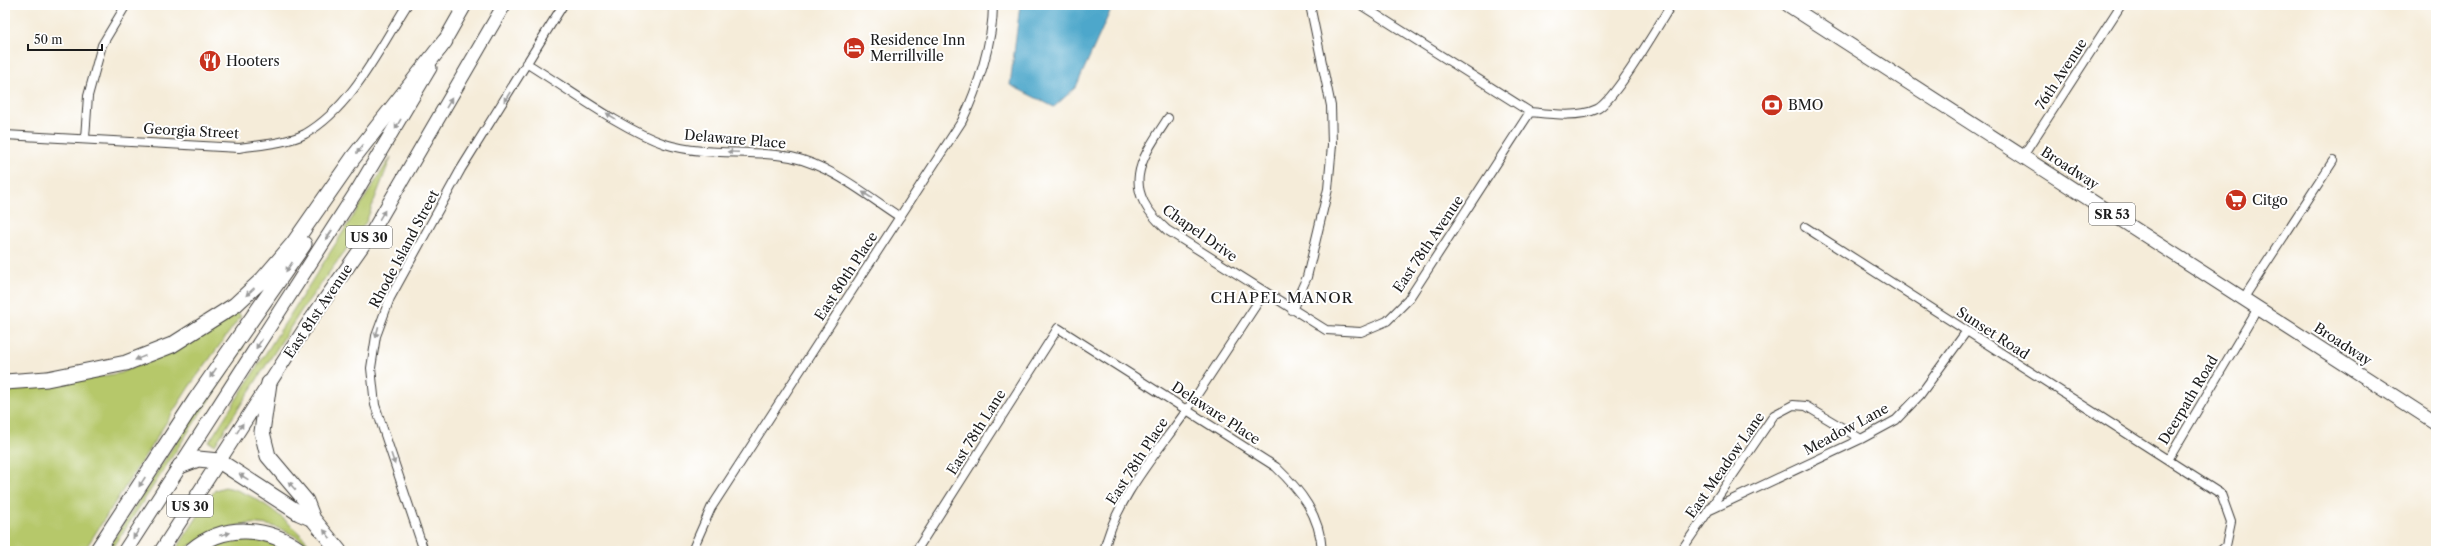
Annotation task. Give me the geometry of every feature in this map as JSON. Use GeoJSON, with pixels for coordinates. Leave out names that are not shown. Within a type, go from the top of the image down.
{"type":"FeatureCollection","features":[{"type":"Feature","properties":{"kind":"highway"},"geometry":{"type":"LineString","coordinates":[[5,382],[46,379],[102,370],[126,363],[172,345],[235,305],[263,279],[293,244],[336,185],[353,158],[445,41]]}},
{"type":"Feature","properties":{"kind":"highway"},"geometry":{"type":"LineString","coordinates":[[97,551],[204,387],[310,236],[323,215],[336,185]]}},
{"type":"Feature","properties":{"kind":"highway"},"geometry":{"type":"LineString","coordinates":[[270,383],[262,422],[265,448],[275,467],[306,501],[313,518],[339,551]]}},
{"type":"Feature","properties":{"kind":"highway"},"geometry":{"type":"LineString","coordinates":[[180,466],[198,459],[219,461],[299,513],[313,518]]}},
{"type":"Feature","properties":{"kind":"highway","name":"US 30"},"geometry":{"type":"LineString","coordinates":[[125,551],[180,466]]}},
{"type":"Feature","properties":{"kind":"highway"},"geometry":{"type":"LineString","coordinates":[[190,551],[213,537],[244,530],[271,534],[302,551]]}},
{"type":"Feature","properties":{"kind":"main road","name":"US 30"},"geometry":{"type":"LineString","coordinates":[[180,466],[355,195],[398,124],[465,5]]}},
{"type":"Feature","properties":{"kind":"main road","name":"East 81st Avenue"},"geometry":{"type":"LineString","coordinates":[[161,551],[270,383],[371,234],[504,5]]}},
{"type":"Feature","properties":{"kind":"main road","name":"Broadway"},"geometry":{"type":"LineString","coordinates":[[1788,5],[2436,423]]}},
{"type":"Feature","properties":{"kind":"street"},"geometry":{"type":"LineString","coordinates":[[85,138],[88,96],[102,45],[126,5]]}},
{"type":"Feature","properties":{"kind":"street","name":"Georgia Street"},"geometry":{"type":"LineString","coordinates":[[5,135],[85,138],[239,148],[272,143],[304,134],[335,110],[360,79],[408,5]]}},
{"type":"Feature","properties":{"kind":"street","name":"Rhode Island Street"},"geometry":{"type":"LineString","coordinates":[[424,551],[375,405],[372,368],[376,336],[390,298],[461,169],[563,5]]}},
{"type":"Feature","properties":{"kind":"street","name":"East 80th Place"},"geometry":{"type":"LineString","coordinates":[[692,551],[711,508],[967,110],[978,84],[993,5]]}},
{"type":"Feature","properties":{"kind":"street"},"geometry":{"type":"LineString","coordinates":[[1292,310],[1307,277],[1328,189],[1332,145],[1331,106],[1310,5]]}},
{"type":"Feature","properties":{"kind":"street"},"geometry":{"type":"LineString","coordinates":[[1361,5],[1530,112],[1563,116],[1597,109],[1619,86],[1671,5]]}},
{"type":"Feature","properties":{"kind":"street","name":"76th Avenue"},"geometry":{"type":"LineString","coordinates":[[2023,156],[2121,5]]}},
{"type":"Feature","properties":{"kind":"street","name":"Delaware Place"},"geometry":{"type":"LineString","coordinates":[[526,63],[649,138],[685,149],[754,153],[803,160],[832,173],[900,216]]}},
{"type":"Feature","properties":{"kind":"street","name":"East 78th Avenue"},"geometry":{"type":"LineString","coordinates":[[1264,293],[1326,330],[1361,332],[1386,322],[1408,300],[1530,112]]}},
{"type":"Feature","properties":{"kind":"street","name":"Chapel Drive"},"geometry":{"type":"LineString","coordinates":[[1168,118],[1146,152],[1139,170],[1143,202],[1152,217],[1167,230],[1264,293]]}},
{"type":"Feature","properties":{"kind":"street"},"geometry":{"type":"LineString","coordinates":[[2243,298],[2333,161]]}},
{"type":"Feature","properties":{"kind":"street","name":"Sunset Road"},"geometry":{"type":"LineString","coordinates":[[1805,227],[1966,332],[2168,460]]}},
{"type":"Feature","properties":{"kind":"street"},"geometry":{"type":"LineString","coordinates":[[1187,409],[1264,293]]}},
{"type":"Feature","properties":{"kind":"street","name":"Deerpath Road"},"geometry":{"type":"LineString","coordinates":[[2220,551],[2226,546],[2231,522],[2221,494],[2168,460],[2258,308]]}},
{"type":"Feature","properties":{"kind":"street","name":"Delaware Place"},"geometry":{"type":"LineString","coordinates":[[1058,328],[1276,467],[1298,488],[1309,504],[1322,534],[1322,551]]}},
{"type":"Feature","properties":{"kind":"street","name":"East 78th Lane"},"geometry":{"type":"LineString","coordinates":[[916,551],[1058,328]]}},
{"type":"Feature","properties":{"kind":"street","name":"Meadow Lane"},"geometry":{"type":"LineString","coordinates":[[1708,511],[1861,439],[1900,415],[1920,395],[1966,332]]}},
{"type":"Feature","properties":{"kind":"street","name":"East Meadow Lane"},"geometry":{"type":"LineString","coordinates":[[1682,551],[1774,415],[1793,405],[1806,406],[1861,439]]}},
{"type":"Feature","properties":{"kind":"street","name":"East 78th Place"},"geometry":{"type":"LineString","coordinates":[[1104,551],[1115,519],[1133,485],[1187,409]]}},
{"type":"Feature","properties":{"kind":"green space"},"geometry":{"type":"Polygon","coordinates":[[[391,157],[366,222],[301,311],[215,445],[209,442],[391,157]]]}},
{"type":"Feature","properties":{"kind":"green space"},"geometry":{"type":"Polygon","coordinates":[[[236,312],[241,316],[189,387],[84,551],[5,551],[5,389],[60,383],[121,373],[210,332],[236,312]]]}},
{"type":"Feature","properties":{"kind":"green space"},"geometry":{"type":"Polygon","coordinates":[[[242,344],[244,346],[111,551],[106,551],[209,391],[242,344]]]}},
{"type":"Feature","properties":{"kind":"green space"},"geometry":{"type":"Polygon","coordinates":[[[225,487],[237,490],[262,503],[286,521],[315,551],[298,538],[283,530],[268,525],[255,524],[228,528],[187,547],[184,551],[175,551],[215,490],[225,487]]]}},
{"type":"Feature","properties":{"kind":"green space"},"geometry":{"type":"Polygon","coordinates":[[[254,539],[281,546],[287,551],[205,551],[227,541],[254,539]]]}},
{"type":"Feature","properties":{"kind":"water"},"geometry":{"type":"Polygon","coordinates":[[[1020,5],[1113,5],[1076,87],[1054,107],[1010,85],[1020,5]]]}},
{"type":"Feature","properties":{"kind":"place","name":"Residence Inn Merrillville"},"geometry":{"type":"Point","coordinates":[854,48]}},
{"type":"Feature","properties":{"kind":"place","name":"Hooters"},"geometry":{"type":"Point","coordinates":[210,61]}},
{"type":"Feature","properties":{"kind":"place","name":"BMO"},"geometry":{"type":"Point","coordinates":[1772,105]}},
{"type":"Feature","properties":{"kind":"place","name":"Citgo"},"geometry":{"type":"Point","coordinates":[2236,200]}},
{"type":"Feature","properties":{"kind":"district","name":"CHAPEL MANOR"},"geometry":{"type":"Point","coordinates":[1282,298]}}]}
